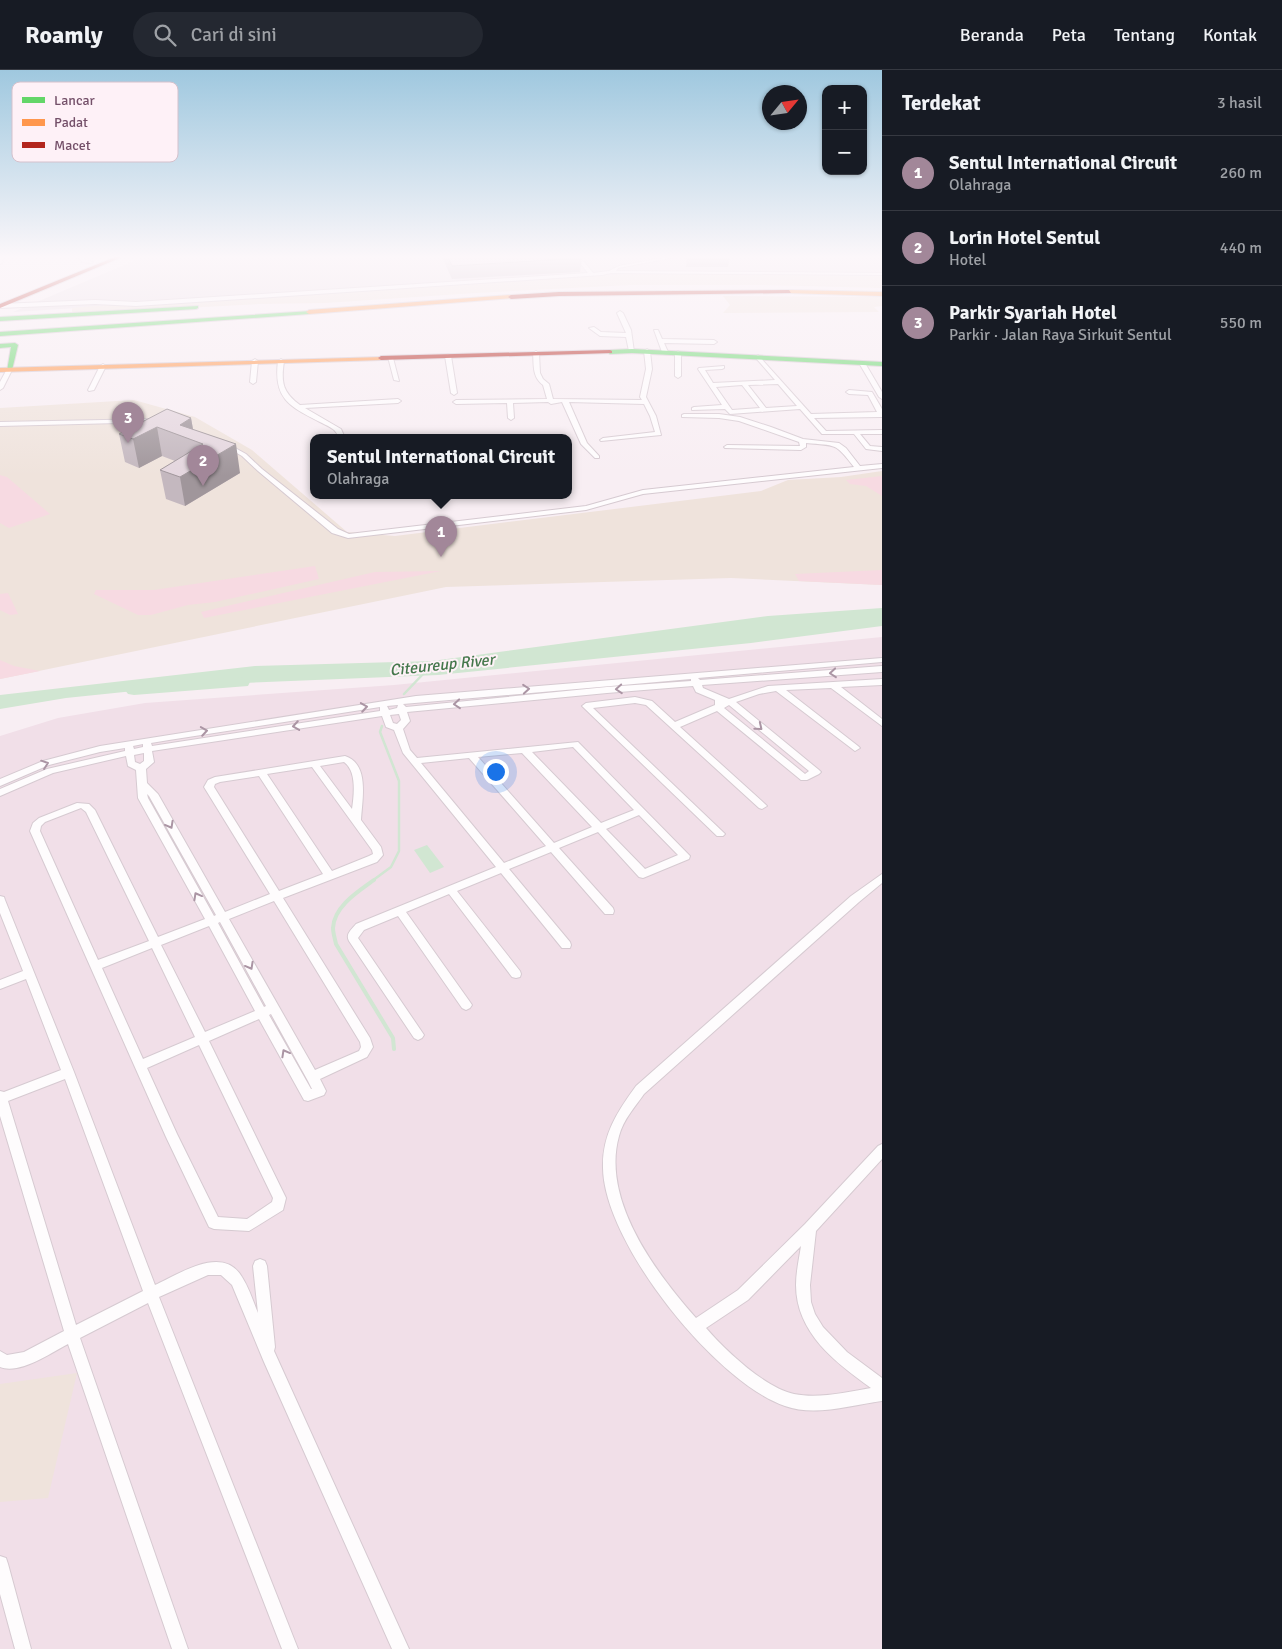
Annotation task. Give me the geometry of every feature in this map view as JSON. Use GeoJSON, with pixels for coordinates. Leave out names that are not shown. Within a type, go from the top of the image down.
{"type":"FeatureCollection","features":[{"type":"Feature","properties":{"kind":"main road"},"geometry":{"type":"LineString","coordinates":[[0,334],[74,329]]}},
{"type":"Feature","properties":{"kind":"main road"},"geometry":{"type":"LineString","coordinates":[[0,346],[103,334],[171,329]]}},
{"type":"Feature","properties":{"kind":"main road"},"geometry":{"type":"LineString","coordinates":[[15,345],[4,370],[281,360],[647,352],[662,346],[678,353],[882,364]]}},
{"type":"Feature","properties":{"kind":"street"},"geometry":{"type":"LineString","coordinates":[[593,329],[600,334],[630,335]]}},
{"type":"Feature","properties":{"kind":"street"},"geometry":{"type":"LineString","coordinates":[[627,329],[632,351]]}},
{"type":"Feature","properties":{"kind":"street"},"geometry":{"type":"LineString","coordinates":[[656,331],[662,346],[714,342]]}},
{"type":"Feature","properties":{"kind":"street"},"geometry":{"type":"LineString","coordinates":[[603,440],[658,434],[653,416],[645,402],[644,387],[649,369],[647,352]]}},
{"type":"Feature","properties":{"kind":"street"},"geometry":{"type":"LineString","coordinates":[[536,353],[540,380],[546,384],[551,402]]}},
{"type":"Feature","properties":{"kind":"street"},"geometry":{"type":"LineString","coordinates":[[678,353],[678,376]]}},
{"type":"Feature","properties":{"kind":"street"},"geometry":{"type":"LineString","coordinates":[[448,356],[454,393]]}},
{"type":"Feature","properties":{"kind":"street"},"geometry":{"type":"LineString","coordinates":[[758,357],[824,433],[882,432]]}},
{"type":"Feature","properties":{"kind":"street"},"geometry":{"type":"LineString","coordinates":[[390,358],[397,380]]}},
{"type":"Feature","properties":{"kind":"street"},"geometry":{"type":"LineString","coordinates":[[281,360],[281,389],[300,407],[316,419],[339,430],[340,434]]}},
{"type":"Feature","properties":{"kind":"street"},"geometry":{"type":"LineString","coordinates":[[253,382],[255,361]]}},
{"type":"Feature","properties":{"kind":"street"},"geometry":{"type":"LineString","coordinates":[[865,363],[882,385]]}},
{"type":"Feature","properties":{"kind":"street"},"geometry":{"type":"LineString","coordinates":[[865,363],[882,397]]}},
{"type":"Feature","properties":{"kind":"street"},"geometry":{"type":"LineString","coordinates":[[91,390],[103,366]]}},
{"type":"Feature","properties":{"kind":"street"},"geometry":{"type":"LineString","coordinates":[[722,367],[701,369],[725,407],[733,413],[802,408]]}},
{"type":"Feature","properties":{"kind":"street"},"geometry":{"type":"LineString","coordinates":[[0,388],[4,370]]}},
{"type":"Feature","properties":{"kind":"street"},"geometry":{"type":"LineString","coordinates":[[711,385],[780,382]]}},
{"type":"Feature","properties":{"kind":"street"},"geometry":{"type":"LineString","coordinates":[[744,384],[765,410]]}},
{"type":"Feature","properties":{"kind":"street"},"geometry":{"type":"LineString","coordinates":[[809,416],[882,414],[870,393],[849,392]]}},
{"type":"Feature","properties":{"kind":"street"},"geometry":{"type":"LineString","coordinates":[[300,407],[398,401]]}},
{"type":"Feature","properties":{"kind":"street"},"geometry":{"type":"LineString","coordinates":[[565,401],[584,444],[597,457]]}},
{"type":"Feature","properties":{"kind":"street"},"geometry":{"type":"LineString","coordinates":[[456,402],[645,402]]}},
{"type":"Feature","properties":{"kind":"street"},"geometry":{"type":"LineString","coordinates":[[510,403],[512,418]]}},
{"type":"Feature","properties":{"kind":"street"},"geometry":{"type":"LineString","coordinates":[[694,409],[725,407]]}},
{"type":"Feature","properties":{"kind":"street"},"geometry":{"type":"LineString","coordinates":[[684,416],[719,416],[740,419],[802,441],[837,444],[844,449],[858,468]]}},
{"type":"Feature","properties":{"kind":"street"},"geometry":{"type":"LineString","coordinates":[[0,424],[161,421]]}},
{"type":"Feature","properties":{"kind":"street"},"geometry":{"type":"LineString","coordinates":[[856,433],[868,448],[882,449]]}},
{"type":"Feature","properties":{"kind":"street"},"geometry":{"type":"LineString","coordinates":[[216,440],[244,455],[335,531],[348,536],[586,508],[643,492],[882,466]]}},
{"type":"Feature","properties":{"kind":"street"},"geometry":{"type":"LineString","coordinates":[[727,447],[801,448],[803,447],[802,441]]}},
{"type":"Feature","properties":{"kind":"street"},"geometry":{"type":"LineString","coordinates":[[710,678],[882,660]]}},
{"type":"Feature","properties":{"kind":"street"},"geometry":{"type":"LineString","coordinates":[[0,783],[46,763],[75,755],[384,708],[695,679],[882,669]]}},
{"type":"Feature","properties":{"kind":"street"},"geometry":{"type":"LineString","coordinates":[[709,692],[714,688],[710,678]]}},
{"type":"Feature","properties":{"kind":"street"},"geometry":{"type":"LineString","coordinates":[[695,679],[699,690],[709,692],[719,704],[804,778],[816,772],[730,702]]}},
{"type":"Feature","properties":{"kind":"street"},"geometry":{"type":"LineString","coordinates":[[674,726],[719,704],[730,702],[754,692],[833,685],[880,684]]}},
{"type":"Feature","properties":{"kind":"street"},"geometry":{"type":"LineString","coordinates":[[833,685],[882,723]]}},
{"type":"Feature","properties":{"kind":"street"},"geometry":{"type":"LineString","coordinates":[[779,689],[854,748]]}},
{"type":"Feature","properties":{"kind":"street"},"geometry":{"type":"LineString","coordinates":[[720,834],[586,706],[643,700],[762,806]]}},
{"type":"Feature","properties":{"kind":"street"},"geometry":{"type":"LineString","coordinates":[[398,728],[406,721],[401,706]]}},
{"type":"Feature","properties":{"kind":"street"},"geometry":{"type":"LineString","coordinates":[[384,708],[389,725],[398,728]]}},
{"type":"Feature","properties":{"kind":"street"},"geometry":{"type":"LineString","coordinates":[[398,728],[406,751],[566,945]]}},
{"type":"Feature","properties":{"kind":"street"},"geometry":{"type":"LineString","coordinates":[[414,761],[575,744],[685,856],[642,874],[524,750]]}},
{"type":"Feature","properties":{"kind":"street"},"geometry":{"type":"LineString","coordinates":[[141,768],[149,762],[147,745]]}},
{"type":"Feature","properties":{"kind":"street"},"geometry":{"type":"LineString","coordinates":[[129,748],[131,764],[141,768]]}},
{"type":"Feature","properties":{"kind":"street"},"geometry":{"type":"LineString","coordinates":[[0,794],[50,771],[102,758],[129,748]]}},
{"type":"Feature","properties":{"kind":"street"},"geometry":{"type":"LineString","coordinates":[[471,755],[609,911]]}},
{"type":"Feature","properties":{"kind":"street"},"geometry":{"type":"LineString","coordinates":[[312,1077],[363,1054],[367,1048],[366,1041],[210,786],[211,782],[218,779],[345,758],[350,760],[354,766],[359,790],[356,821]]}},
{"type":"Feature","properties":{"kind":"street"},"geometry":{"type":"LineString","coordinates":[[95,966],[330,876],[373,859],[378,855],[377,849],[314,764]]}},
{"type":"Feature","properties":{"kind":"street"},"geometry":{"type":"LineString","coordinates":[[141,768],[144,785],[143,798],[308,1096],[320,1090],[153,794],[144,785]]}},
{"type":"Feature","properties":{"kind":"street"},"geometry":{"type":"LineString","coordinates":[[261,772],[330,876]]}},
{"type":"Feature","properties":{"kind":"street"},"geometry":{"type":"LineString","coordinates":[[80,805],[86,806],[90,810],[280,1198],[278,1206],[248,1225],[214,1223],[95,966],[35,831],[36,825],[42,820],[80,805]]}},
{"type":"Feature","properties":{"kind":"street"},"geometry":{"type":"LineString","coordinates":[[418,1035],[354,938],[354,933],[360,927],[640,811]]}},
{"type":"Feature","properties":{"kind":"street"},"geometry":{"type":"LineString","coordinates":[[882,878],[855,899],[640,1090],[616,1128],[611,1141],[610,1162],[612,1190],[621,1219],[649,1269],[695,1327],[737,1369],[762,1389],[786,1400],[810,1404],[882,1394]]}},
{"type":"Feature","properties":{"kind":"street"},"geometry":{"type":"LineString","coordinates":[[450,890],[516,974]]}},
{"type":"Feature","properties":{"kind":"street"},"geometry":{"type":"LineString","coordinates":[[0,900],[290,1649]]}},
{"type":"Feature","properties":{"kind":"street"},"geometry":{"type":"LineString","coordinates":[[400,910],[466,1005]]}},
{"type":"Feature","properties":{"kind":"street"},"geometry":{"type":"LineString","coordinates":[[0,985],[28,974]]}},
{"type":"Feature","properties":{"kind":"street"},"geometry":{"type":"LineString","coordinates":[[140,1066],[274,1008]]}},
{"type":"Feature","properties":{"kind":"street"},"geometry":{"type":"LineString","coordinates":[[68,1072],[0,1098],[72,1334],[180,1649]]}},
{"type":"Feature","properties":{"kind":"street"},"geometry":{"type":"LineString","coordinates":[[695,1327],[743,1295],[810,1228],[882,1150]]}},
{"type":"Feature","properties":{"kind":"street"},"geometry":{"type":"LineString","coordinates":[[810,1228],[803,1287],[806,1308],[815,1327],[828,1346],[843,1360],[882,1388]]}},
{"type":"Feature","properties":{"kind":"street"},"geometry":{"type":"LineString","coordinates":[[260,1266],[268,1357]]}},
{"type":"Feature","properties":{"kind":"street"},"geometry":{"type":"LineString","coordinates":[[0,1358],[5,1362],[24,1359],[151,1294],[207,1268],[224,1269],[237,1280],[268,1357],[401,1649]]}},
{"type":"Feature","properties":{"kind":"street"},"geometry":{"type":"LineString","coordinates":[[0,1564],[23,1649]]}},
{"type":"Feature","properties":{"kind":"shaded area"},"geometry":{"type":"Polygon","coordinates":[[[134,400],[195,417],[252,450],[347,532],[395,536],[761,491],[788,480],[841,477],[882,471],[882,585],[731,578],[446,587],[0,679],[0,408],[134,400]]]}},
{"type":"Feature","properties":{"kind":"shaded area"},"geometry":{"type":"Polygon","coordinates":[[[882,637],[882,1649],[0,1649],[0,736],[58,718],[145,703],[394,685],[882,637]]]}},
{"type":"Feature","properties":{"kind":"shaded area"},"geometry":{"type":"Polygon","coordinates":[[[77,1373],[48,1498],[0,1502],[0,1384],[77,1373]]]}},
{"type":"Feature","properties":{"kind":"sand"},"geometry":{"type":"Polygon","coordinates":[[[0,475],[7,477],[50,514],[9,528],[0,523],[0,475]]]}},
{"type":"Feature","properties":{"kind":"sand"},"geometry":{"type":"Polygon","coordinates":[[[882,476],[882,496],[866,486],[850,484],[846,480],[882,476]]]}},
{"type":"Feature","properties":{"kind":"sand"},"geometry":{"type":"Polygon","coordinates":[[[315,566],[319,579],[215,602],[188,605],[151,615],[138,615],[94,594],[96,590],[154,590],[315,566]]]}},
{"type":"Feature","properties":{"kind":"sand"},"geometry":{"type":"Polygon","coordinates":[[[882,570],[882,585],[799,581],[795,574],[882,570]]]}},
{"type":"Feature","properties":{"kind":"sand"},"geometry":{"type":"Polygon","coordinates":[[[441,571],[204,618],[201,612],[375,572],[441,571]]]}},
{"type":"Feature","properties":{"kind":"sand"},"geometry":{"type":"Polygon","coordinates":[[[8,593],[18,614],[10,615],[0,610],[0,594],[8,593]]]}},
{"type":"Feature","properties":{"kind":"sand"},"geometry":{"type":"Polygon","coordinates":[[[0,660],[14,666],[40,671],[0,679],[0,660]]]}},
{"type":"Feature","properties":{"kind":"water"},"geometry":{"type":"Polygon","coordinates":[[[882,608],[882,626],[751,643],[438,675],[192,685],[66,698],[0,709],[0,695],[255,666],[432,661],[768,616],[882,608]]]}},
{"type":"Feature","properties":{"kind":"water"},"geometry":{"type":"Polygon","coordinates":[[[427,845],[444,867],[430,873],[414,850],[427,845]]]}},
{"type":"Feature","properties":{"kind":"building"},"geometry":{"type":"Polygon","coordinates":[[[167,409],[191,418],[180,425],[236,444],[180,477],[160,470],[203,444],[157,427],[133,439],[119,434],[167,409]]]}},
{"type":"Feature","properties":{"kind":"waterway"},"geometry":{"type":"LineString","coordinates":[[404,694],[424,673]]}},
{"type":"Feature","properties":{"kind":"waterway","name":"Citeureup River"},"geometry":{"type":"LineString","coordinates":[[134,690],[242,682]]}},
{"type":"Feature","properties":{"kind":"waterway"},"geometry":{"type":"LineString","coordinates":[[372,881],[391,867],[399,851],[399,781],[380,732],[382,726]]}},
{"type":"Feature","properties":{"kind":"waterway"},"geometry":{"type":"LineString","coordinates":[[374,880],[342,906],[334,920],[333,930],[336,944],[393,1038],[394,1049]]}},
{"type":"Feature","properties":{"kind":"traffic: fast"},"geometry":{"type":"LineString","coordinates":[[0,334],[75,329]]}},
{"type":"Feature","properties":{"kind":"traffic: fast"},"geometry":{"type":"LineString","coordinates":[[0,346],[15,345],[9,370]]}},
{"type":"Feature","properties":{"kind":"traffic: fast"},"geometry":{"type":"LineString","coordinates":[[610,352],[632,351],[882,364]]}},
{"type":"Feature","properties":{"kind":"traffic: slow"},"geometry":{"type":"LineString","coordinates":[[0,370],[381,358]]}},
{"type":"Feature","properties":{"kind":"traffic: jam"},"geometry":{"type":"LineString","coordinates":[[381,358],[610,352]]}},
{"type":"Feature","properties":{"kind":"place","name":"Parkir Syariah Hotel"},"geometry":{"type":"Point","coordinates":[128,443]}},
{"type":"Feature","properties":{"kind":"place","name":"Lorin Hotel Sentul"},"geometry":{"type":"Point","coordinates":[203,486]}},
{"type":"Feature","properties":{"kind":"place","name":"Sentul International Circuit"},"geometry":{"type":"Point","coordinates":[441,557]}}]}
